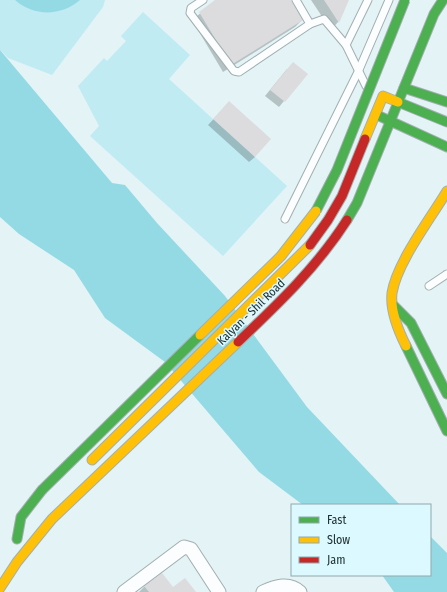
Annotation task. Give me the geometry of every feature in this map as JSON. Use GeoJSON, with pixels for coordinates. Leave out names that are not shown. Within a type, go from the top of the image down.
{"type":"FeatureCollection","features":[{"type":"Feature","properties":{"kind":"main road"},"geometry":{"type":"LineString","coordinates":[[17,539],[21,517],[42,490],[281,256],[313,217],[337,170],[405,0]]}},
{"type":"Feature","properties":{"kind":"main road","name":"Kalyan - Shil Road"},"geometry":{"type":"LineString","coordinates":[[0,588],[14,560],[52,519],[292,290],[320,259],[342,229],[357,203],[434,14],[445,1]]}},
{"type":"Feature","properties":{"kind":"main road"},"geometry":{"type":"LineString","coordinates":[[404,88],[447,102]]}},
{"type":"Feature","properties":{"kind":"main road"},"geometry":{"type":"LineString","coordinates":[[383,96],[447,122]]}},
{"type":"Feature","properties":{"kind":"main road","name":"Kalyan - Shil Road"},"geometry":{"type":"LineString","coordinates":[[85,467],[306,250],[328,220],[342,196],[383,96]]}},
{"type":"Feature","properties":{"kind":"main road"},"geometry":{"type":"LineString","coordinates":[[375,114],[447,146]]}},
{"type":"Feature","properties":{"kind":"main road"},"geometry":{"type":"LineString","coordinates":[[447,191],[395,280],[392,293],[395,322],[398,330],[447,431]]}},
{"type":"Feature","properties":{"kind":"main road"},"geometry":{"type":"LineString","coordinates":[[393,305],[411,323],[447,394]]}},
{"type":"Feature","properties":{"kind":"main road"},"geometry":{"type":"LineString","coordinates":[[10,548],[28,525]]}},
{"type":"Feature","properties":{"kind":"street"},"geometry":{"type":"LineString","coordinates":[[124,592],[184,547],[191,549],[219,592]]}},
{"type":"Feature","properties":{"kind":"street"},"geometry":{"type":"LineString","coordinates":[[263,592],[273,587],[289,586],[293,586],[300,592]]}},
{"type":"Feature","properties":{"kind":"lane"},"geometry":{"type":"LineString","coordinates":[[203,0],[191,8],[190,13],[234,71],[239,72],[310,24],[317,20],[324,19],[346,45],[371,96],[375,114]]}},
{"type":"Feature","properties":{"kind":"lane"},"geometry":{"type":"LineString","coordinates":[[296,0],[310,24]]}},
{"type":"Feature","properties":{"kind":"lane"},"geometry":{"type":"LineString","coordinates":[[346,45],[368,0]]}},
{"type":"Feature","properties":{"kind":"lane"},"geometry":{"type":"LineString","coordinates":[[285,219],[358,72],[390,0]]}},
{"type":"Feature","properties":{"kind":"lane"},"geometry":{"type":"LineString","coordinates":[[371,96],[383,96]]}},
{"type":"Feature","properties":{"kind":"lane"},"geometry":{"type":"LineString","coordinates":[[429,286],[447,274]]}},
{"type":"Feature","properties":{"kind":"shaded area"},"geometry":{"type":"Polygon","coordinates":[[[0,0],[105,0],[103,7],[52,75],[8,58],[0,50],[0,0]]]}},
{"type":"Feature","properties":{"kind":"shaded area"},"geometry":{"type":"Polygon","coordinates":[[[15,0],[80,0],[57,12],[39,12],[23,6],[15,0]]]}},
{"type":"Feature","properties":{"kind":"shaded area"},"geometry":{"type":"Polygon","coordinates":[[[143,12],[190,55],[169,79],[287,186],[223,256],[90,136],[99,126],[78,86],[104,58],[107,61],[126,41],[121,36],[143,12]]]}},
{"type":"Feature","properties":{"kind":"shaded area"},"geometry":{"type":"Polygon","coordinates":[[[0,50],[112,183],[125,185],[157,223],[225,296],[307,407],[399,504],[302,504],[259,472],[165,362],[105,318],[74,270],[19,234],[0,217],[0,50]]]}},
{"type":"Feature","properties":{"kind":"shaded area"},"geometry":{"type":"Polygon","coordinates":[[[431,537],[447,553],[447,592],[394,592],[383,576],[431,576],[431,537]]]}},
{"type":"Feature","properties":{"kind":"building"},"geometry":{"type":"Polygon","coordinates":[[[215,0],[291,0],[303,20],[231,65],[199,12],[215,0]]]}},
{"type":"Feature","properties":{"kind":"building"},"geometry":{"type":"Polygon","coordinates":[[[324,0],[349,0],[339,23],[324,0]]]}},
{"type":"Feature","properties":{"kind":"building"},"geometry":{"type":"Polygon","coordinates":[[[293,62],[308,74],[285,102],[270,90],[293,62]]]}},
{"type":"Feature","properties":{"kind":"building"},"geometry":{"type":"Polygon","coordinates":[[[229,101],[271,139],[255,157],[213,119],[229,101]]]}},
{"type":"Feature","properties":{"kind":"building"},"geometry":{"type":"Polygon","coordinates":[[[162,573],[173,587],[185,578],[196,592],[149,592],[144,586],[162,573]]]}},
{"type":"Feature","properties":{"kind":"traffic: fast"},"geometry":{"type":"LineString","coordinates":[[316,211],[337,170],[405,0]]}},
{"type":"Feature","properties":{"kind":"traffic: fast"},"geometry":{"type":"LineString","coordinates":[[347,220],[357,203],[434,14],[443,0]]}},
{"type":"Feature","properties":{"kind":"traffic: fast"},"geometry":{"type":"LineString","coordinates":[[404,88],[447,102]]}},
{"type":"Feature","properties":{"kind":"traffic: fast"},"geometry":{"type":"LineString","coordinates":[[398,102],[447,122]]}},
{"type":"Feature","properties":{"kind":"traffic: fast"},"geometry":{"type":"LineString","coordinates":[[377,115],[447,147]]}},
{"type":"Feature","properties":{"kind":"traffic: fast"},"geometry":{"type":"LineString","coordinates":[[393,305],[411,323],[447,394]]}},
{"type":"Feature","properties":{"kind":"traffic: fast"},"geometry":{"type":"LineString","coordinates":[[42,490],[200,335]]}},
{"type":"Feature","properties":{"kind":"traffic: fast"},"geometry":{"type":"LineString","coordinates":[[406,346],[447,431]]}},
{"type":"Feature","properties":{"kind":"traffic: fast"},"geometry":{"type":"LineString","coordinates":[[17,539],[21,517],[42,490]]}},
{"type":"Feature","properties":{"kind":"traffic: slow"},"geometry":{"type":"LineString","coordinates":[[365,139],[383,96],[398,102]]}},
{"type":"Feature","properties":{"kind":"traffic: slow"},"geometry":{"type":"LineString","coordinates":[[406,346],[393,313],[392,293],[395,281],[400,268],[415,240],[447,191]]}},
{"type":"Feature","properties":{"kind":"traffic: slow"},"geometry":{"type":"LineString","coordinates":[[200,335],[281,256],[316,211]]}},
{"type":"Feature","properties":{"kind":"traffic: slow"},"geometry":{"type":"LineString","coordinates":[[92,460],[310,245]]}},
{"type":"Feature","properties":{"kind":"traffic: slow"},"geometry":{"type":"LineString","coordinates":[[0,588],[17,562],[52,519],[238,342]]}},
{"type":"Feature","properties":{"kind":"traffic: jam"},"geometry":{"type":"LineString","coordinates":[[310,245],[328,220],[342,196],[365,139]]}},
{"type":"Feature","properties":{"kind":"traffic: jam"},"geometry":{"type":"LineString","coordinates":[[238,342],[310,269],[323,254],[347,220]]}}]}
